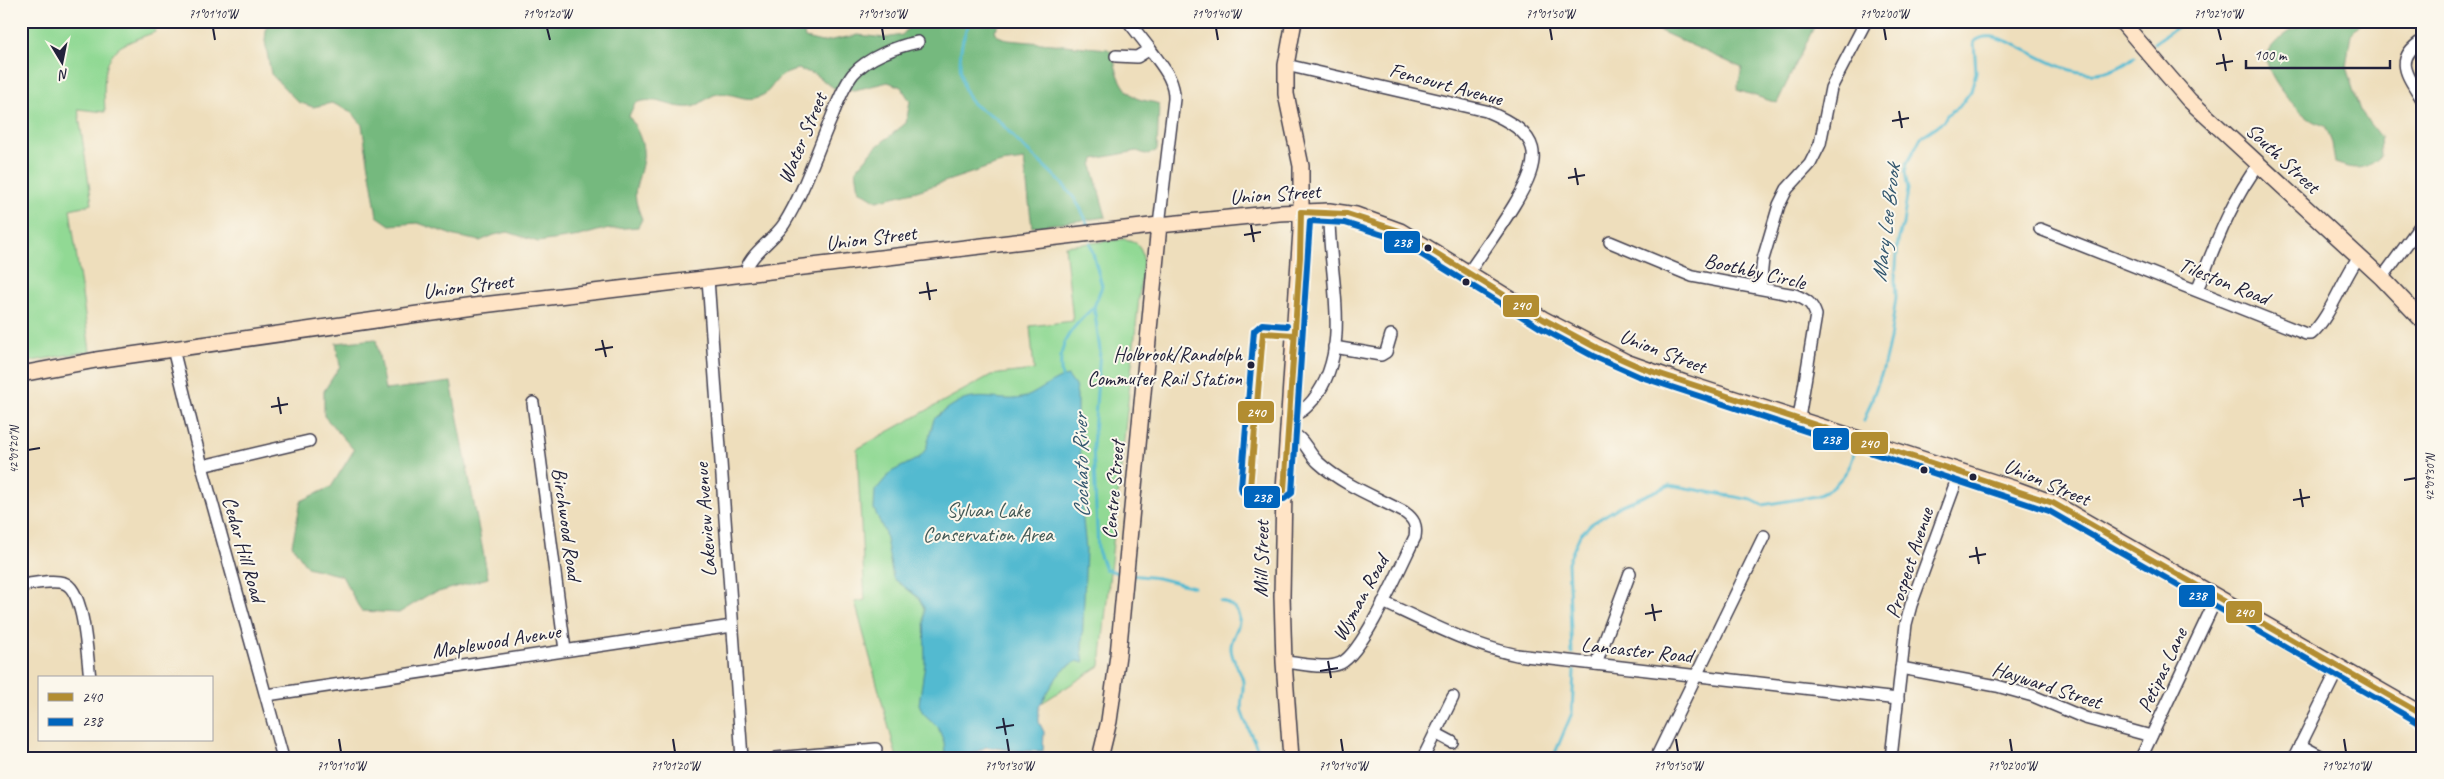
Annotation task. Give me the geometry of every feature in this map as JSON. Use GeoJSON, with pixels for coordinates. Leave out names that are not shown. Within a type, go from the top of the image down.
{"type":"FeatureCollection","features":[{"type":"Feature","properties":{"kind":"main road"},"geometry":{"type":"LineString","coordinates":[[1294,21],[1286,65],[1286,104],[1301,166],[1301,212]]}},
{"type":"Feature","properties":{"kind":"main road","name":"South Street"},"geometry":{"type":"LineString","coordinates":[[2121,21],[2189,100],[2358,258],[2382,278],[2423,321]]}},
{"type":"Feature","properties":{"kind":"main road","name":"Union Street"},"geometry":{"type":"LineString","coordinates":[[21,374],[173,349],[474,306],[1159,225],[1328,211],[1356,216],[1400,231],[1543,319],[1618,358],[1677,380],[1960,471],[2053,504],[2423,715]]}},
{"type":"Feature","properties":{"kind":"main road","name":"Mill Street"},"geometry":{"type":"LineString","coordinates":[[1291,758],[1284,662],[1282,596],[1287,432],[1300,257],[1301,212]]}},
{"type":"Feature","properties":{"kind":"main road","name":"Centre Street"},"geometry":{"type":"LineString","coordinates":[[1100,758],[1112,698],[1128,564],[1159,225]]}},
{"type":"Feature","properties":{"kind":"street"},"geometry":{"type":"LineString","coordinates":[[1128,21],[1168,74],[1174,92],[1159,225]]}},
{"type":"Feature","properties":{"kind":"street"},"geometry":{"type":"LineString","coordinates":[[1760,288],[1764,259],[1779,205],[1787,189],[1810,164],[1820,144],[1831,88],[1866,21]]}},
{"type":"Feature","properties":{"kind":"street"},"geometry":{"type":"LineString","coordinates":[[2423,40],[2407,52],[2404,61],[2405,68],[2423,101]]}},
{"type":"Feature","properties":{"kind":"street","name":"Water Street"},"geometry":{"type":"LineString","coordinates":[[746,274],[748,262],[774,238],[789,216],[841,96],[854,74],[872,60],[900,47],[918,42]]}},
{"type":"Feature","properties":{"kind":"street"},"geometry":{"type":"LineString","coordinates":[[1116,56],[1137,57],[1150,49]]}},
{"type":"Feature","properties":{"kind":"street","name":"Fencourt Avenue"},"geometry":{"type":"LineString","coordinates":[[1286,65],[1486,111],[1511,122],[1520,129],[1527,138],[1533,152],[1532,172],[1506,218],[1469,272]]}},
{"type":"Feature","properties":{"kind":"street"},"geometry":{"type":"LineString","coordinates":[[2197,290],[2232,205],[2259,164]]}},
{"type":"Feature","properties":{"kind":"street"},"geometry":{"type":"LineString","coordinates":[[1288,415],[1303,411],[1321,390],[1328,374],[1334,347],[1336,303],[1328,211]]}},
{"type":"Feature","properties":{"kind":"street"},"geometry":{"type":"LineString","coordinates":[[2382,278],[2423,222]]}},
{"type":"Feature","properties":{"kind":"street","name":"Tileston Road"},"geometry":{"type":"LineString","coordinates":[[2040,229],[2301,332],[2311,334],[2321,323],[2347,273],[2358,258]]}},
{"type":"Feature","properties":{"kind":"street","name":"Boothby Circle"},"geometry":{"type":"LineString","coordinates":[[1610,242],[1692,276],[1760,288],[1807,300],[1813,306],[1816,315],[1798,418]]}},
{"type":"Feature","properties":{"kind":"street","name":"Lakeview Avenue"},"geometry":{"type":"LineString","coordinates":[[708,279],[742,758]]}},
{"type":"Feature","properties":{"kind":"street"},"geometry":{"type":"LineString","coordinates":[[1334,347],[1381,355],[1386,352],[1391,335]]}},
{"type":"Feature","properties":{"kind":"street","name":"Cedar Hill Road"},"geometry":{"type":"LineString","coordinates":[[173,349],[202,466],[284,758]]}},
{"type":"Feature","properties":{"kind":"street","name":"Birchwood Road"},"geometry":{"type":"LineString","coordinates":[[533,402],[565,650]]}},
{"type":"Feature","properties":{"kind":"street","name":"Wyman Road"},"geometry":{"type":"LineString","coordinates":[[1284,662],[1324,665],[1341,662],[1355,650],[1382,602],[1414,537],[1414,522],[1404,512],[1330,472],[1311,454],[1298,435],[1287,432]]}},
{"type":"Feature","properties":{"kind":"street"},"geometry":{"type":"LineString","coordinates":[[202,466],[308,441]]}},
{"type":"Feature","properties":{"kind":"street","name":"Prospect Avenue"},"geometry":{"type":"LineString","coordinates":[[1891,758],[1906,624],[1911,605],[1960,471]]}},
{"type":"Feature","properties":{"kind":"street"},"geometry":{"type":"LineString","coordinates":[[1656,758],[1764,536]]}},
{"type":"Feature","properties":{"kind":"street"},"geometry":{"type":"LineString","coordinates":[[1596,664],[1630,573]]}},
{"type":"Feature","properties":{"kind":"street"},"geometry":{"type":"LineString","coordinates":[[21,585],[62,582],[74,592],[86,640],[90,676]]}},
{"type":"Feature","properties":{"kind":"street","name":"Petipas Lane"},"geometry":{"type":"LineString","coordinates":[[2141,758],[2218,597]]}},
{"type":"Feature","properties":{"kind":"street","name":"Lancaster Road"},"geometry":{"type":"LineString","coordinates":[[1382,602],[1493,650],[1548,659],[1898,699]]}},
{"type":"Feature","properties":{"kind":"street","name":"Maplewood Avenue"},"geometry":{"type":"LineString","coordinates":[[267,695],[732,626]]}},
{"type":"Feature","properties":{"kind":"street"},"geometry":{"type":"LineString","coordinates":[[2294,758],[2338,666]]}},
{"type":"Feature","properties":{"kind":"street","name":"Hayward Street"},"geometry":{"type":"LineString","coordinates":[[1901,668],[1997,686],[2033,696],[2086,718],[2151,736]]}},
{"type":"Feature","properties":{"kind":"street"},"geometry":{"type":"LineString","coordinates":[[1423,758],[1454,697]]}},
{"type":"Feature","properties":{"kind":"street"},"geometry":{"type":"LineString","coordinates":[[1436,733],[1452,742]]}},
{"type":"Feature","properties":{"kind":"street"},"geometry":{"type":"LineString","coordinates":[[2300,745],[2324,758]]}},
{"type":"Feature","properties":{"kind":"street"},"geometry":{"type":"LineString","coordinates":[[776,758],[876,748]]}},
{"type":"Feature","properties":{"kind":"green space"},"geometry":{"type":"Polygon","coordinates":[[[21,21],[157,21],[155,32],[125,44],[111,56],[105,74],[105,112],[78,109],[92,204],[70,209],[90,351],[21,363],[21,21]]]}},
{"type":"Feature","properties":{"kind":"green space"},"geometry":{"type":"Polygon","coordinates":[[[267,21],[801,21],[805,38],[822,42],[858,35],[885,38],[902,35],[915,21],[1002,21],[995,30],[996,35],[1008,40],[1108,49],[1113,53],[1117,72],[1126,89],[1136,98],[1159,104],[1157,150],[1148,155],[1137,151],[1094,159],[1092,166],[1106,217],[1032,227],[1024,160],[1001,163],[917,191],[877,201],[859,190],[856,170],[876,147],[906,123],[910,101],[901,87],[888,82],[855,90],[834,88],[814,74],[798,69],[782,76],[766,93],[755,98],[750,99],[722,93],[691,107],[676,106],[657,101],[635,103],[629,116],[640,137],[643,148],[643,159],[635,194],[642,219],[638,227],[601,230],[580,236],[538,242],[508,232],[480,241],[455,236],[418,223],[390,225],[377,216],[362,125],[352,112],[332,103],[313,107],[298,102],[271,74],[265,41],[267,21]]]}},
{"type":"Feature","properties":{"kind":"green space"},"geometry":{"type":"Polygon","coordinates":[[[1638,21],[1798,21],[1814,27],[1777,103],[1737,90],[1742,68],[1638,21]]]}},
{"type":"Feature","properties":{"kind":"green space"},"geometry":{"type":"Polygon","coordinates":[[[2307,21],[2364,21],[2351,34],[2346,67],[2360,111],[2380,137],[2381,156],[2365,167],[2355,168],[2335,163],[2332,143],[2325,126],[2305,116],[2298,109],[2276,82],[2267,64],[2267,57],[2273,45],[2283,36],[2307,21]]]}},
{"type":"Feature","properties":{"kind":"green space","name":"Sylvan Lake Conservation Area"},"geometry":{"type":"Polygon","coordinates":[[[1124,239],[1138,245],[1142,251],[1143,260],[1100,666],[955,758],[897,758],[855,602],[865,600],[857,449],[991,375],[1034,370],[1030,326],[1073,321],[1065,246],[1124,239]]]}},
{"type":"Feature","properties":{"kind":"green space"},"geometry":{"type":"Polygon","coordinates":[[[376,339],[385,390],[451,382],[488,578],[428,595],[399,613],[361,611],[342,576],[307,567],[292,545],[301,501],[331,487],[354,450],[324,416],[324,391],[340,366],[336,343],[376,339]]]}},
{"type":"Feature","properties":{"kind":"water"},"geometry":{"type":"Polygon","coordinates":[[[1068,376],[1075,386],[1077,395],[1077,424],[1084,480],[1082,511],[1086,549],[1082,648],[1084,663],[1077,661],[1064,669],[1039,707],[1039,722],[1044,732],[1043,751],[1020,751],[986,747],[967,757],[960,758],[945,753],[944,742],[938,727],[923,713],[919,704],[925,663],[924,608],[919,598],[893,578],[885,533],[874,509],[875,491],[891,472],[919,458],[926,449],[934,419],[954,405],[963,400],[982,397],[1019,399],[1036,392],[1058,379],[1068,376]]]}},
{"type":"Feature","properties":{"kind":"waterway","name":"Cochato River"},"geometry":{"type":"LineString","coordinates":[[970,21],[963,40],[960,60],[962,80],[969,99],[978,108],[997,119],[1015,139],[1057,178],[1076,200],[1088,226]]}},
{"type":"Feature","properties":{"kind":"waterway","name":"Mary Lee Brook"},"geometry":{"type":"LineString","coordinates":[[2154,43],[2185,21]]}},
{"type":"Feature","properties":{"kind":"waterway","name":"Mary Lee Brook"},"geometry":{"type":"LineString","coordinates":[[1864,421],[1883,369],[1890,339],[1896,297],[1895,279],[1898,241],[1903,224],[1908,189],[1905,172],[1907,163],[1921,137],[1943,122],[1947,115],[1959,107],[1971,91],[1976,72],[1974,42],[1988,37],[2004,40],[2065,68],[2088,73],[2111,70],[2134,57]]}},
{"type":"Feature","properties":{"kind":"waterway","name":"Cochato River"},"geometry":{"type":"LineString","coordinates":[[1090,243],[1102,286],[1094,307],[1100,350],[1093,447],[1098,550],[1105,569],[1122,574]]}},
{"type":"Feature","properties":{"kind":"waterway"},"geometry":{"type":"LineString","coordinates":[[1062,377],[1061,355],[1067,337],[1078,322],[1094,307]]}},
{"type":"Feature","properties":{"kind":"waterway","name":"Mary Lee Brook"},"geometry":{"type":"LineString","coordinates":[[1572,653],[1568,562],[1580,535],[1591,524],[1622,505],[1670,485],[1752,500],[1762,505],[1817,496],[1830,489],[1842,478],[1850,465],[1854,451]]}},
{"type":"Feature","properties":{"kind":"waterway","name":"Cochato River"},"geometry":{"type":"LineString","coordinates":[[1131,575],[1158,578],[1194,587]]}},
{"type":"Feature","properties":{"kind":"waterway","name":"Cochato River"},"geometry":{"type":"LineString","coordinates":[[1220,600],[1232,606],[1239,617],[1231,645],[1232,653],[1243,681],[1242,712],[1261,758]]}},
{"type":"Feature","properties":{"kind":"waterway","name":"Mary Lee Brook"},"geometry":{"type":"LineString","coordinates":[[1553,758],[1572,713],[1574,671]]}},
{"type":"Feature","properties":{"kind":"transit line","name":"240"},"geometry":{"type":"LineString","coordinates":[[1301,212],[1347,214],[1400,231],[1543,319],[1597,348],[1642,368],[2053,503],[2423,715]]}},
{"type":"Feature","properties":{"kind":"transit line","name":"240"},"geometry":{"type":"LineString","coordinates":[[1284,490],[1300,257],[1301,212]]}},
{"type":"Feature","properties":{"kind":"transit line","name":"238"},"geometry":{"type":"LineString","coordinates":[[1287,326],[1262,324],[1254,331],[1241,487],[1242,492],[1247,496],[1284,499],[1292,493],[1310,221],[1345,223],[1396,239],[1539,327],[1593,356],[1638,376],[2049,511],[2419,723]]}},
{"type":"Feature","properties":{"kind":"transit line","name":"240"},"geometry":{"type":"LineString","coordinates":[[1284,490],[1250,488],[1263,333],[1294,335]]}},
{"type":"Feature","properties":{"kind":"place","name":"Holbrook/Randolph Commuter Rail Station"},"geometry":{"type":"Point","coordinates":[1251,365]}}]}
